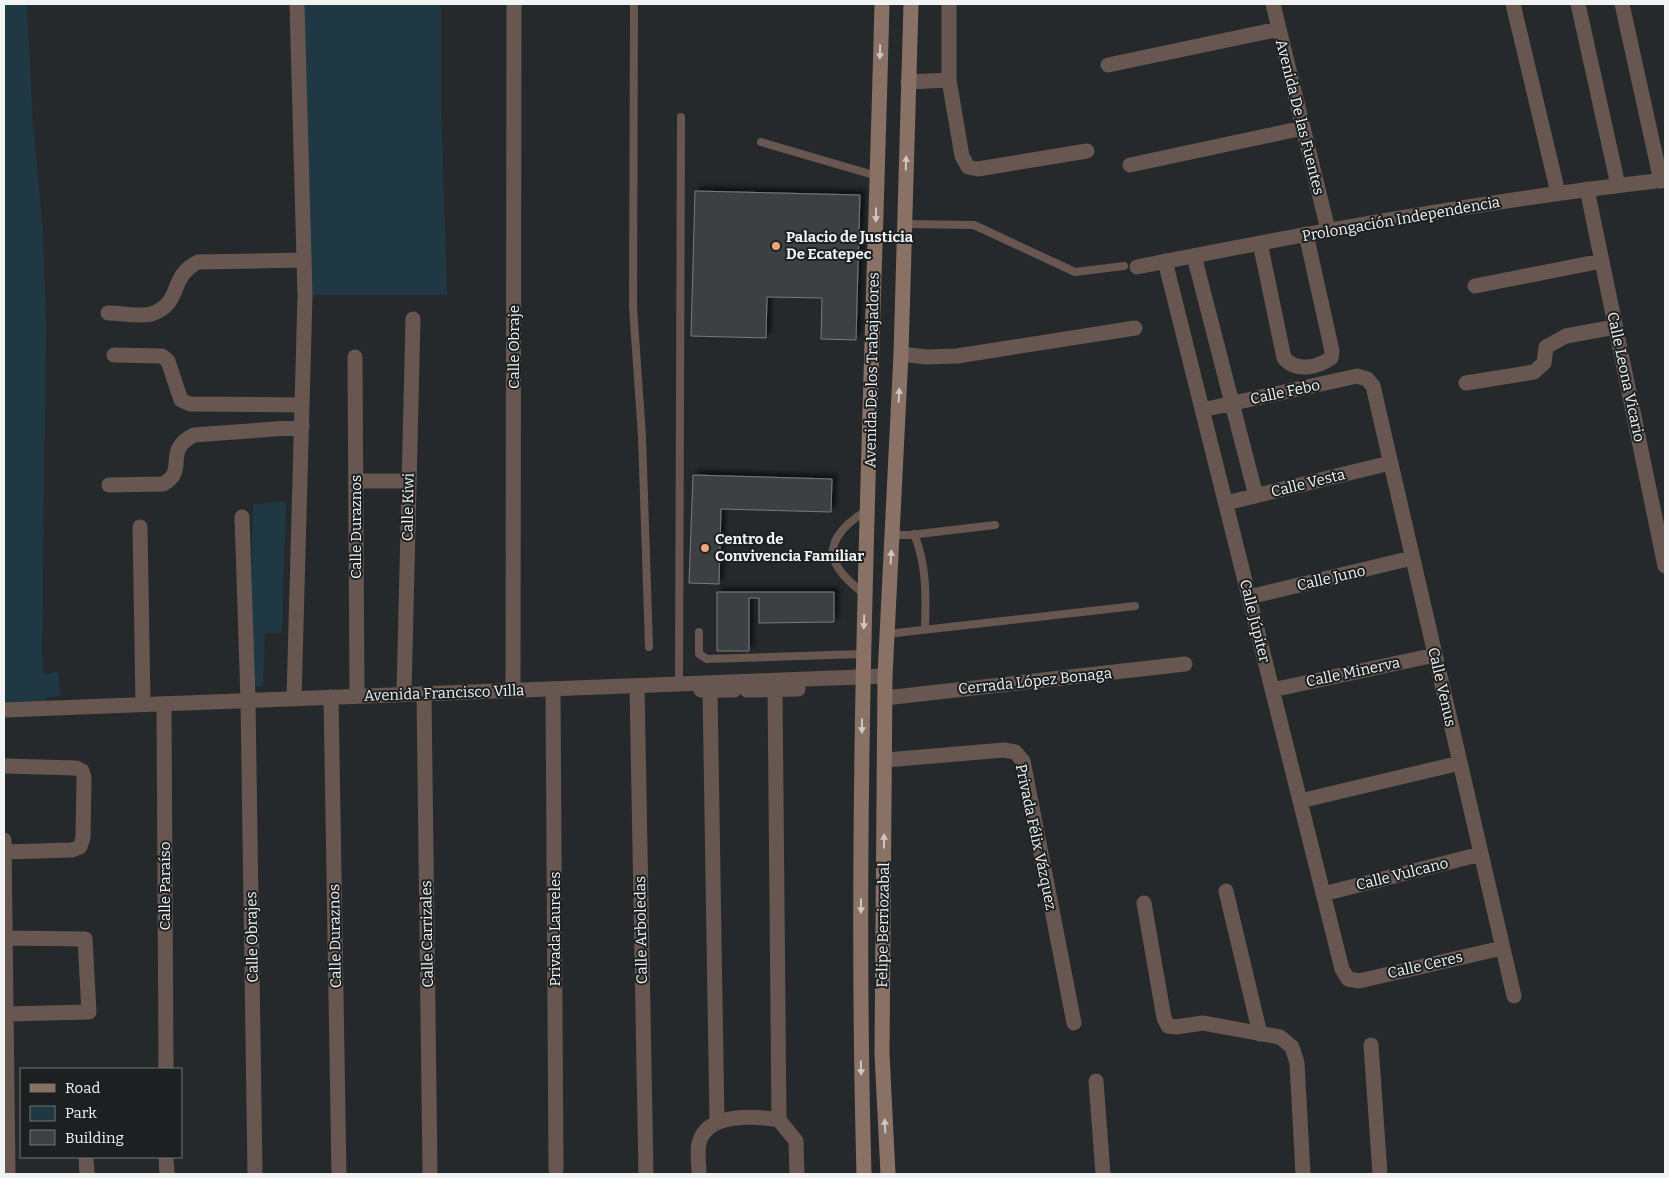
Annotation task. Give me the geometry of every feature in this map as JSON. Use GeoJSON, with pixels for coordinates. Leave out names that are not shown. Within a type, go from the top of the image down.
{"type":"FeatureCollection","features":[{"type":"Feature","properties":{"kind":"main road","name":"Avenida De los Trabajadores"},"geometry":{"type":"LineString","coordinates":[[862,677],[869,509],[882,4]]}},
{"type":"Feature","properties":{"kind":"main road","name":"Avenida De los Trabajadores"},"geometry":{"type":"LineString","coordinates":[[885,676],[901,354],[910,4]]}},
{"type":"Feature","properties":{"kind":"main road","name":"Felipe Berriozabal"},"geometry":{"type":"LineString","coordinates":[[885,676],[886,760],[882,1054],[888,1174]]}},
{"type":"Feature","properties":{"kind":"main road","name":"Felipe Berriozabal"},"geometry":{"type":"LineString","coordinates":[[862,677],[861,1056],[864,1174]]}},
{"type":"Feature","properties":{"kind":"street"},"geometry":{"type":"LineString","coordinates":[[294,699],[302,427],[304,260],[297,4]]}},
{"type":"Feature","properties":{"kind":"street","name":"Calle Obraje"},"geometry":{"type":"LineString","coordinates":[[513,690],[514,4]]}},
{"type":"Feature","properties":{"kind":"street"},"geometry":{"type":"LineString","coordinates":[[949,4],[949,80],[962,156],[968,167],[978,169],[1087,151]]}},
{"type":"Feature","properties":{"kind":"street","name":"Avenida De las Fuentes"},"geometry":{"type":"LineString","coordinates":[[1273,4],[1328,230]]}},
{"type":"Feature","properties":{"kind":"street"},"geometry":{"type":"LineString","coordinates":[[1513,4],[1558,193]]}},
{"type":"Feature","properties":{"kind":"street"},"geometry":{"type":"LineString","coordinates":[[1578,4],[1618,185]]}},
{"type":"Feature","properties":{"kind":"street"},"geometry":{"type":"LineString","coordinates":[[1622,4],[1663,180]]}},
{"type":"Feature","properties":{"kind":"street"},"geometry":{"type":"LineString","coordinates":[[1108,65],[1279,29]]}},
{"type":"Feature","properties":{"kind":"street"},"geometry":{"type":"LineString","coordinates":[[908,82],[949,80]]}},
{"type":"Feature","properties":{"kind":"street"},"geometry":{"type":"LineString","coordinates":[[1130,165],[1303,128]]}},
{"type":"Feature","properties":{"kind":"street","name":"Prolongación Independencia"},"geometry":{"type":"LineString","coordinates":[[1131,266],[1328,230],[1558,193],[1663,180]]}},
{"type":"Feature","properties":{"kind":"street","name":"Calle Leona Vicario"},"geometry":{"type":"LineString","coordinates":[[1587,189],[1665,566]]}},
{"type":"Feature","properties":{"kind":"street"},"geometry":{"type":"LineString","coordinates":[[1260,243],[1284,358],[1298,368],[1324,362],[1331,358],[1332,351],[1306,234]]}},
{"type":"Feature","properties":{"kind":"street"},"geometry":{"type":"LineString","coordinates":[[1194,256],[1256,496]]}},
{"type":"Feature","properties":{"kind":"street"},"geometry":{"type":"LineString","coordinates":[[108,313],[149,314],[164,308],[173,296],[179,278],[186,268],[198,262],[304,260]]}},
{"type":"Feature","properties":{"kind":"street","name":"Calle Júpiter"},"geometry":{"type":"LineString","coordinates":[[1166,261],[1342,970],[1348,979]]}},
{"type":"Feature","properties":{"kind":"street"},"geometry":{"type":"LineString","coordinates":[[1475,286],[1602,261]]}},
{"type":"Feature","properties":{"kind":"street","name":"Calle Kiwi"},"geometry":{"type":"LineString","coordinates":[[404,694],[413,319]]}},
{"type":"Feature","properties":{"kind":"street"},"geometry":{"type":"LineString","coordinates":[[1466,383],[1534,372],[1544,363],[1546,347],[1566,336],[1615,326]]}},
{"type":"Feature","properties":{"kind":"street"},"geometry":{"type":"LineString","coordinates":[[901,354],[926,357],[957,356],[1135,328]]}},
{"type":"Feature","properties":{"kind":"street"},"geometry":{"type":"LineString","coordinates":[[114,355],[162,356],[168,361],[181,400],[190,404],[302,406]]}},
{"type":"Feature","properties":{"kind":"street","name":"Calle Duraznos"},"geometry":{"type":"LineString","coordinates":[[355,357],[357,696]]}},
{"type":"Feature","properties":{"kind":"street","name":"Calle Febo"},"geometry":{"type":"LineString","coordinates":[[1202,410],[1357,376],[1367,379]]}},
{"type":"Feature","properties":{"kind":"street","name":"Calle Venus"},"geometry":{"type":"LineString","coordinates":[[1367,379],[1373,386],[1514,996]]}},
{"type":"Feature","properties":{"kind":"street"},"geometry":{"type":"LineString","coordinates":[[109,485],[163,484],[170,480],[176,471],[176,451],[182,441],[194,435],[302,427]]}},
{"type":"Feature","properties":{"kind":"street","name":"Calle Vesta"},"geometry":{"type":"LineString","coordinates":[[1226,503],[1390,462]]}},
{"type":"Feature","properties":{"kind":"street"},"geometry":{"type":"LineString","coordinates":[[356,481],[409,481]]}},
{"type":"Feature","properties":{"kind":"street","name":"Calle Obrajes"},"geometry":{"type":"LineString","coordinates":[[242,517],[248,700],[255,1174]]}},
{"type":"Feature","properties":{"kind":"street"},"geometry":{"type":"LineString","coordinates":[[140,527],[143,704]]}},
{"type":"Feature","properties":{"kind":"street","name":"Calle Juno"},"geometry":{"type":"LineString","coordinates":[[1249,597],[1412,558]]}},
{"type":"Feature","properties":{"kind":"street","name":"Calle Minerva"},"geometry":{"type":"LineString","coordinates":[[1272,690],[1435,655]]}},
{"type":"Feature","properties":{"kind":"street","name":"Cerrada López Bonaga"},"geometry":{"type":"LineString","coordinates":[[885,698],[1185,664]]}},
{"type":"Feature","properties":{"kind":"street","name":"Avenida Francisco Villa"},"geometry":{"type":"LineString","coordinates":[[4,710],[513,690],[636,686],[682,687],[885,676]]}},
{"type":"Feature","properties":{"kind":"street","name":"Calle Arboledas"},"geometry":{"type":"LineString","coordinates":[[636,686],[646,1174]]}},
{"type":"Feature","properties":{"kind":"street"},"geometry":{"type":"LineString","coordinates":[[682,687],[710,690],[798,689]]}},
{"type":"Feature","properties":{"kind":"street","name":"Privada Laureles"},"geometry":{"type":"LineString","coordinates":[[554,689],[556,1169]]}},
{"type":"Feature","properties":{"kind":"street"},"geometry":{"type":"LineString","coordinates":[[710,690],[717,1123]]}},
{"type":"Feature","properties":{"kind":"street"},"geometry":{"type":"LineString","coordinates":[[775,690],[779,1120],[796,1141],[797,1174]]}},
{"type":"Feature","properties":{"kind":"street","name":"Calle Carrizales"},"geometry":{"type":"LineString","coordinates":[[424,694],[430,1174]]}},
{"type":"Feature","properties":{"kind":"street","name":"Calle Duraznos"},"geometry":{"type":"LineString","coordinates":[[331,697],[339,1174]]}},
{"type":"Feature","properties":{"kind":"street","name":"Calle Paraíso"},"geometry":{"type":"LineString","coordinates":[[164,704],[166,1068]]}},
{"type":"Feature","properties":{"kind":"street","name":"Privada Félix Vázquez"},"geometry":{"type":"LineString","coordinates":[[886,760],[1004,750],[1015,752],[1023,761],[1074,1023]]}},
{"type":"Feature","properties":{"kind":"street"},"geometry":{"type":"LineString","coordinates":[[1300,801],[1460,763]]}},
{"type":"Feature","properties":{"kind":"street"},"geometry":{"type":"LineString","coordinates":[[4,766],[76,768],[82,771],[84,778],[83,838],[80,846],[72,850],[4,852]]}},
{"type":"Feature","properties":{"kind":"street"},"geometry":{"type":"LineString","coordinates":[[4,840],[7,1014],[14,1096],[8,1174]]}},
{"type":"Feature","properties":{"kind":"street","name":"Calle Vulcano"},"geometry":{"type":"LineString","coordinates":[[1323,894],[1481,854]]}},
{"type":"Feature","properties":{"kind":"street"},"geometry":{"type":"LineString","coordinates":[[1226,891],[1260,1034]]}},
{"type":"Feature","properties":{"kind":"street"},"geometry":{"type":"LineString","coordinates":[[1144,902],[1164,1018],[1168,1026],[1203,1024],[1280,1038],[1292,1047],[1297,1063],[1303,1174]]}},
{"type":"Feature","properties":{"kind":"street"},"geometry":{"type":"LineString","coordinates":[[5,938],[85,939],[89,1012],[7,1014]]}},
{"type":"Feature","properties":{"kind":"street","name":"Calle Ceres"},"geometry":{"type":"LineString","coordinates":[[1348,979],[1360,980],[1502,948]]}},
{"type":"Feature","properties":{"kind":"street"},"geometry":{"type":"LineString","coordinates":[[1371,1045],[1380,1174]]}},
{"type":"Feature","properties":{"kind":"street"},"geometry":{"type":"LineString","coordinates":[[1096,1081],[1103,1174]]}},
{"type":"Feature","properties":{"kind":"street"},"geometry":{"type":"LineString","coordinates":[[699,1174],[699,1144],[704,1134],[717,1123],[727,1119],[779,1120]]}},
{"type":"Feature","properties":{"kind":"street"},"geometry":{"type":"LineString","coordinates":[[86,1158],[87,1174]]}},
{"type":"Feature","properties":{"kind":"street"},"geometry":{"type":"LineString","coordinates":[[166,1158],[166,1174]]}},
{"type":"Feature","properties":{"kind":"lane"},"geometry":{"type":"LineString","coordinates":[[634,4],[633,307],[642,436],[649,647]]}},
{"type":"Feature","properties":{"kind":"lane"},"geometry":{"type":"LineString","coordinates":[[681,117],[682,687]]}},
{"type":"Feature","properties":{"kind":"lane"},"geometry":{"type":"LineString","coordinates":[[761,142],[877,176]]}},
{"type":"Feature","properties":{"kind":"lane"},"geometry":{"type":"LineString","coordinates":[[904,224],[974,225],[1075,272],[1131,266]]}},
{"type":"Feature","properties":{"kind":"lane"},"geometry":{"type":"LineString","coordinates":[[865,594],[841,572],[834,558],[834,545],[839,532],[849,521],[869,509]]}},
{"type":"Feature","properties":{"kind":"lane"},"geometry":{"type":"LineString","coordinates":[[892,535],[995,524]]}},
{"type":"Feature","properties":{"kind":"lane"},"geometry":{"type":"LineString","coordinates":[[914,534],[921,551],[925,578],[925,629]]}},
{"type":"Feature","properties":{"kind":"lane"},"geometry":{"type":"LineString","coordinates":[[887,634],[1135,606]]}},
{"type":"Feature","properties":{"kind":"lane"},"geometry":{"type":"LineString","coordinates":[[699,632],[699,654],[707,659],[862,654]]}},
{"type":"Feature","properties":{"kind":"green space"},"geometry":{"type":"Polygon","coordinates":[[[4,4],[27,4],[33,125],[43,231],[46,327],[42,655],[44,674],[58,672],[61,696],[46,697],[47,709],[4,710],[4,4]]]}},
{"type":"Feature","properties":{"kind":"green space"},"geometry":{"type":"Polygon","coordinates":[[[295,4],[441,4],[441,100],[447,295],[300,295],[295,4]]]}},
{"type":"Feature","properties":{"kind":"green space"},"geometry":{"type":"Polygon","coordinates":[[[286,501],[282,633],[265,633],[263,686],[249,686],[253,504],[286,501]]]}},
{"type":"Feature","properties":{"kind":"building","name":"Palacio de Justicia De Ecatepec"},"geometry":{"type":"Polygon","coordinates":[[[695,191],[860,195],[856,340],[821,339],[822,298],[767,297],[766,338],[691,336],[695,191]]]}},
{"type":"Feature","properties":{"kind":"building","name":"Centro de Convivencia Familiar"},"geometry":{"type":"Polygon","coordinates":[[[693,475],[832,479],[831,512],[721,509],[719,584],[689,583],[693,475]]]}},
{"type":"Feature","properties":{"kind":"building","name":"Centro de Convivencia Familiar"},"geometry":{"type":"Polygon","coordinates":[[[717,592],[834,592],[834,622],[759,623],[759,598],[749,598],[749,651],[717,651],[717,592]]]}},
{"type":"Feature","properties":{"kind":"place","name":"Palacio de Justicia De Ecatepec"},"geometry":{"type":"Point","coordinates":[776,246]}},
{"type":"Feature","properties":{"kind":"place","name":"Centro de Convivencia Familiar"},"geometry":{"type":"Point","coordinates":[705,548]}}]}
